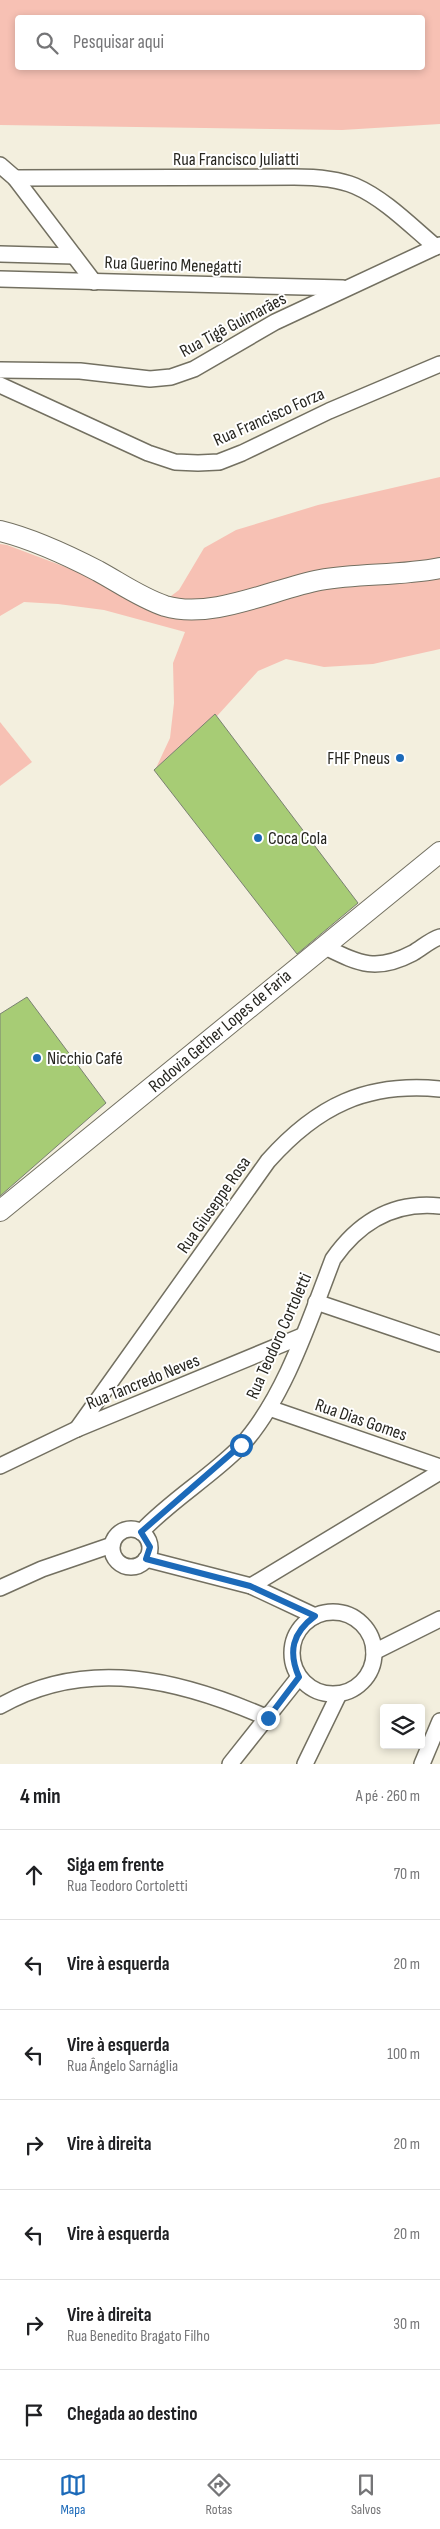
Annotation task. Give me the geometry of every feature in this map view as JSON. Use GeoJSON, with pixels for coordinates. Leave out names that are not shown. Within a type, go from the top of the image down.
{"type":"FeatureCollection","features":[{"type":"Feature","properties":{"kind":"street"},"geometry":{"type":"LineString","coordinates":[[0,164],[15,178],[94,282]]}},
{"type":"Feature","properties":{"kind":"street","name":"Rua Francisco Juliatti"},"geometry":{"type":"LineString","coordinates":[[15,178],[294,177],[337,181],[355,186],[377,199],[438,246]]}},
{"type":"Feature","properties":{"kind":"street","name":"Rua Tigê Guimarães"},"geometry":{"type":"LineString","coordinates":[[0,370],[80,371],[150,379],[171,377],[194,369],[275,322],[438,246]]}},
{"type":"Feature","properties":{"kind":"street"},"geometry":{"type":"LineString","coordinates":[[0,254],[74,256]]}},
{"type":"Feature","properties":{"kind":"street","name":"Rua Guerino Menegatti"},"geometry":{"type":"LineString","coordinates":[[0,279],[346,288]]}},
{"type":"Feature","properties":{"kind":"street","name":"Rua Francisco Forza"},"geometry":{"type":"LineString","coordinates":[[0,384],[148,453],[175,462],[198,463],[219,462],[242,453],[329,411],[440,364]]}},
{"type":"Feature","properties":{"kind":"street"},"geometry":{"type":"LineString","coordinates":[[0,531],[20,536],[96,570],[149,600],[183,610],[222,606],[319,580],[440,568]]}},
{"type":"Feature","properties":{"kind":"street","name":"Rodovia Gether Lopes de Faria"},"geometry":{"type":"LineString","coordinates":[[0,1211],[322,946],[440,852]]}},
{"type":"Feature","properties":{"kind":"street"},"geometry":{"type":"LineString","coordinates":[[322,946],[358,963],[379,964],[390,963],[413,953],[440,937]]}},
{"type":"Feature","properties":{"kind":"street","name":"Rua Giuseppe Rosa"},"geometry":{"type":"LineString","coordinates":[[77,1429],[268,1161],[282,1146],[331,1107],[348,1098],[390,1088],[440,1088]]}},
{"type":"Feature","properties":{"kind":"street","name":"Rua Teodoro Cortoletti"},"geometry":{"type":"LineString","coordinates":[[141,1532],[152,1520],[226,1460],[246,1439],[269,1408],[282,1384],[333,1259],[357,1229],[369,1220],[416,1205],[440,1206]]}},
{"type":"Feature","properties":{"kind":"street"},"geometry":{"type":"LineString","coordinates":[[316,1302],[440,1344]]}},
{"type":"Feature","properties":{"kind":"street","name":"Rua Tancredo Neves"},"geometry":{"type":"LineString","coordinates":[[0,1466],[77,1429],[302,1336]]}},
{"type":"Feature","properties":{"kind":"street","name":"Rua Dias Gomes"},"geometry":{"type":"LineString","coordinates":[[269,1408],[440,1467]]}},
{"type":"Feature","properties":{"kind":"street"},"geometry":{"type":"LineString","coordinates":[[250,1586],[440,1472]]}},
{"type":"Feature","properties":{"kind":"street"},"geometry":{"type":"LineString","coordinates":[[136,1529],[141,1532],[150,1547],[146,1559],[137,1566],[126,1566],[116,1560],[112,1545],[115,1537],[124,1530],[136,1529]]}},
{"type":"Feature","properties":{"kind":"street"},"geometry":{"type":"LineString","coordinates":[[0,1588],[42,1569],[112,1545]]}},
{"type":"Feature","properties":{"kind":"street"},"geometry":{"type":"LineString","coordinates":[[146,1559],[250,1586],[315,1616]]}},
{"type":"Feature","properties":{"kind":"street"},"geometry":{"type":"LineString","coordinates":[[328,1612],[341,1613],[354,1618],[364,1627],[371,1638],[374,1652],[372,1666],[365,1678],[355,1688],[339,1694],[328,1694],[317,1691],[299,1677],[293,1664],[292,1650],[295,1636],[303,1624],[315,1616],[328,1612]]}},
{"type":"Feature","properties":{"kind":"street"},"geometry":{"type":"LineString","coordinates":[[374,1652],[440,1619]]}},
{"type":"Feature","properties":{"kind":"street"},"geometry":{"type":"LineString","coordinates":[[0,1706],[42,1688],[106,1676],[157,1681],[192,1689],[230,1701],[268,1718]]}},
{"type":"Feature","properties":{"kind":"street"},"geometry":{"type":"LineString","coordinates":[[230,1764],[299,1677]]}},
{"type":"Feature","properties":{"kind":"street"},"geometry":{"type":"LineString","coordinates":[[305,1764],[339,1694]]}},
{"type":"Feature","properties":{"kind":"street"},"geometry":{"type":"LineString","coordinates":[[422,1764],[440,1721]]}},
{"type":"Feature","properties":{"kind":"shaded area"},"geometry":{"type":"Polygon","coordinates":[[[0,0],[440,0],[440,124],[342,130],[0,125],[0,0]]]}},
{"type":"Feature","properties":{"kind":"shaded area"},"geometry":{"type":"Polygon","coordinates":[[[440,477],[440,649],[373,664],[324,667],[286,659],[258,671],[207,727],[156,768],[170,738],[174,703],[173,663],[185,632],[104,610],[58,604],[24,602],[0,616],[0,544],[116,586],[158,606],[179,590],[204,548],[236,530],[318,505],[440,477]]]}},
{"type":"Feature","properties":{"kind":"shaded area"},"geometry":{"type":"Polygon","coordinates":[[[0,722],[32,762],[0,786],[0,722]]]}},
{"type":"Feature","properties":{"kind":"building","name":"Coca Cola"},"geometry":{"type":"Polygon","coordinates":[[[215,714],[358,903],[297,954],[154,770],[215,714]]]}},
{"type":"Feature","properties":{"kind":"building","name":"Nicchio Café"},"geometry":{"type":"Polygon","coordinates":[[[27,997],[106,1103],[0,1196],[0,1014],[27,997]]]}},
{"type":"Feature","properties":{"kind":"place","name":"FHF Pneus"},"geometry":{"type":"Point","coordinates":[400,758]}},
{"type":"Feature","properties":{"kind":"place","name":"Coca Cola"},"geometry":{"type":"Point","coordinates":[258,838]}},
{"type":"Feature","properties":{"kind":"place","name":"Nicchio Café"},"geometry":{"type":"Point","coordinates":[37,1058]}},
{"type":"Feature","properties":{"kind":"route"},"geometry":{"type":"LineString","coordinates":[[241,1445],[226,1460],[152,1520],[141,1532],[150,1547],[146,1559],[250,1586],[315,1616],[303,1624],[295,1636],[292,1650],[293,1664],[299,1677],[268,1718]]}}]}
